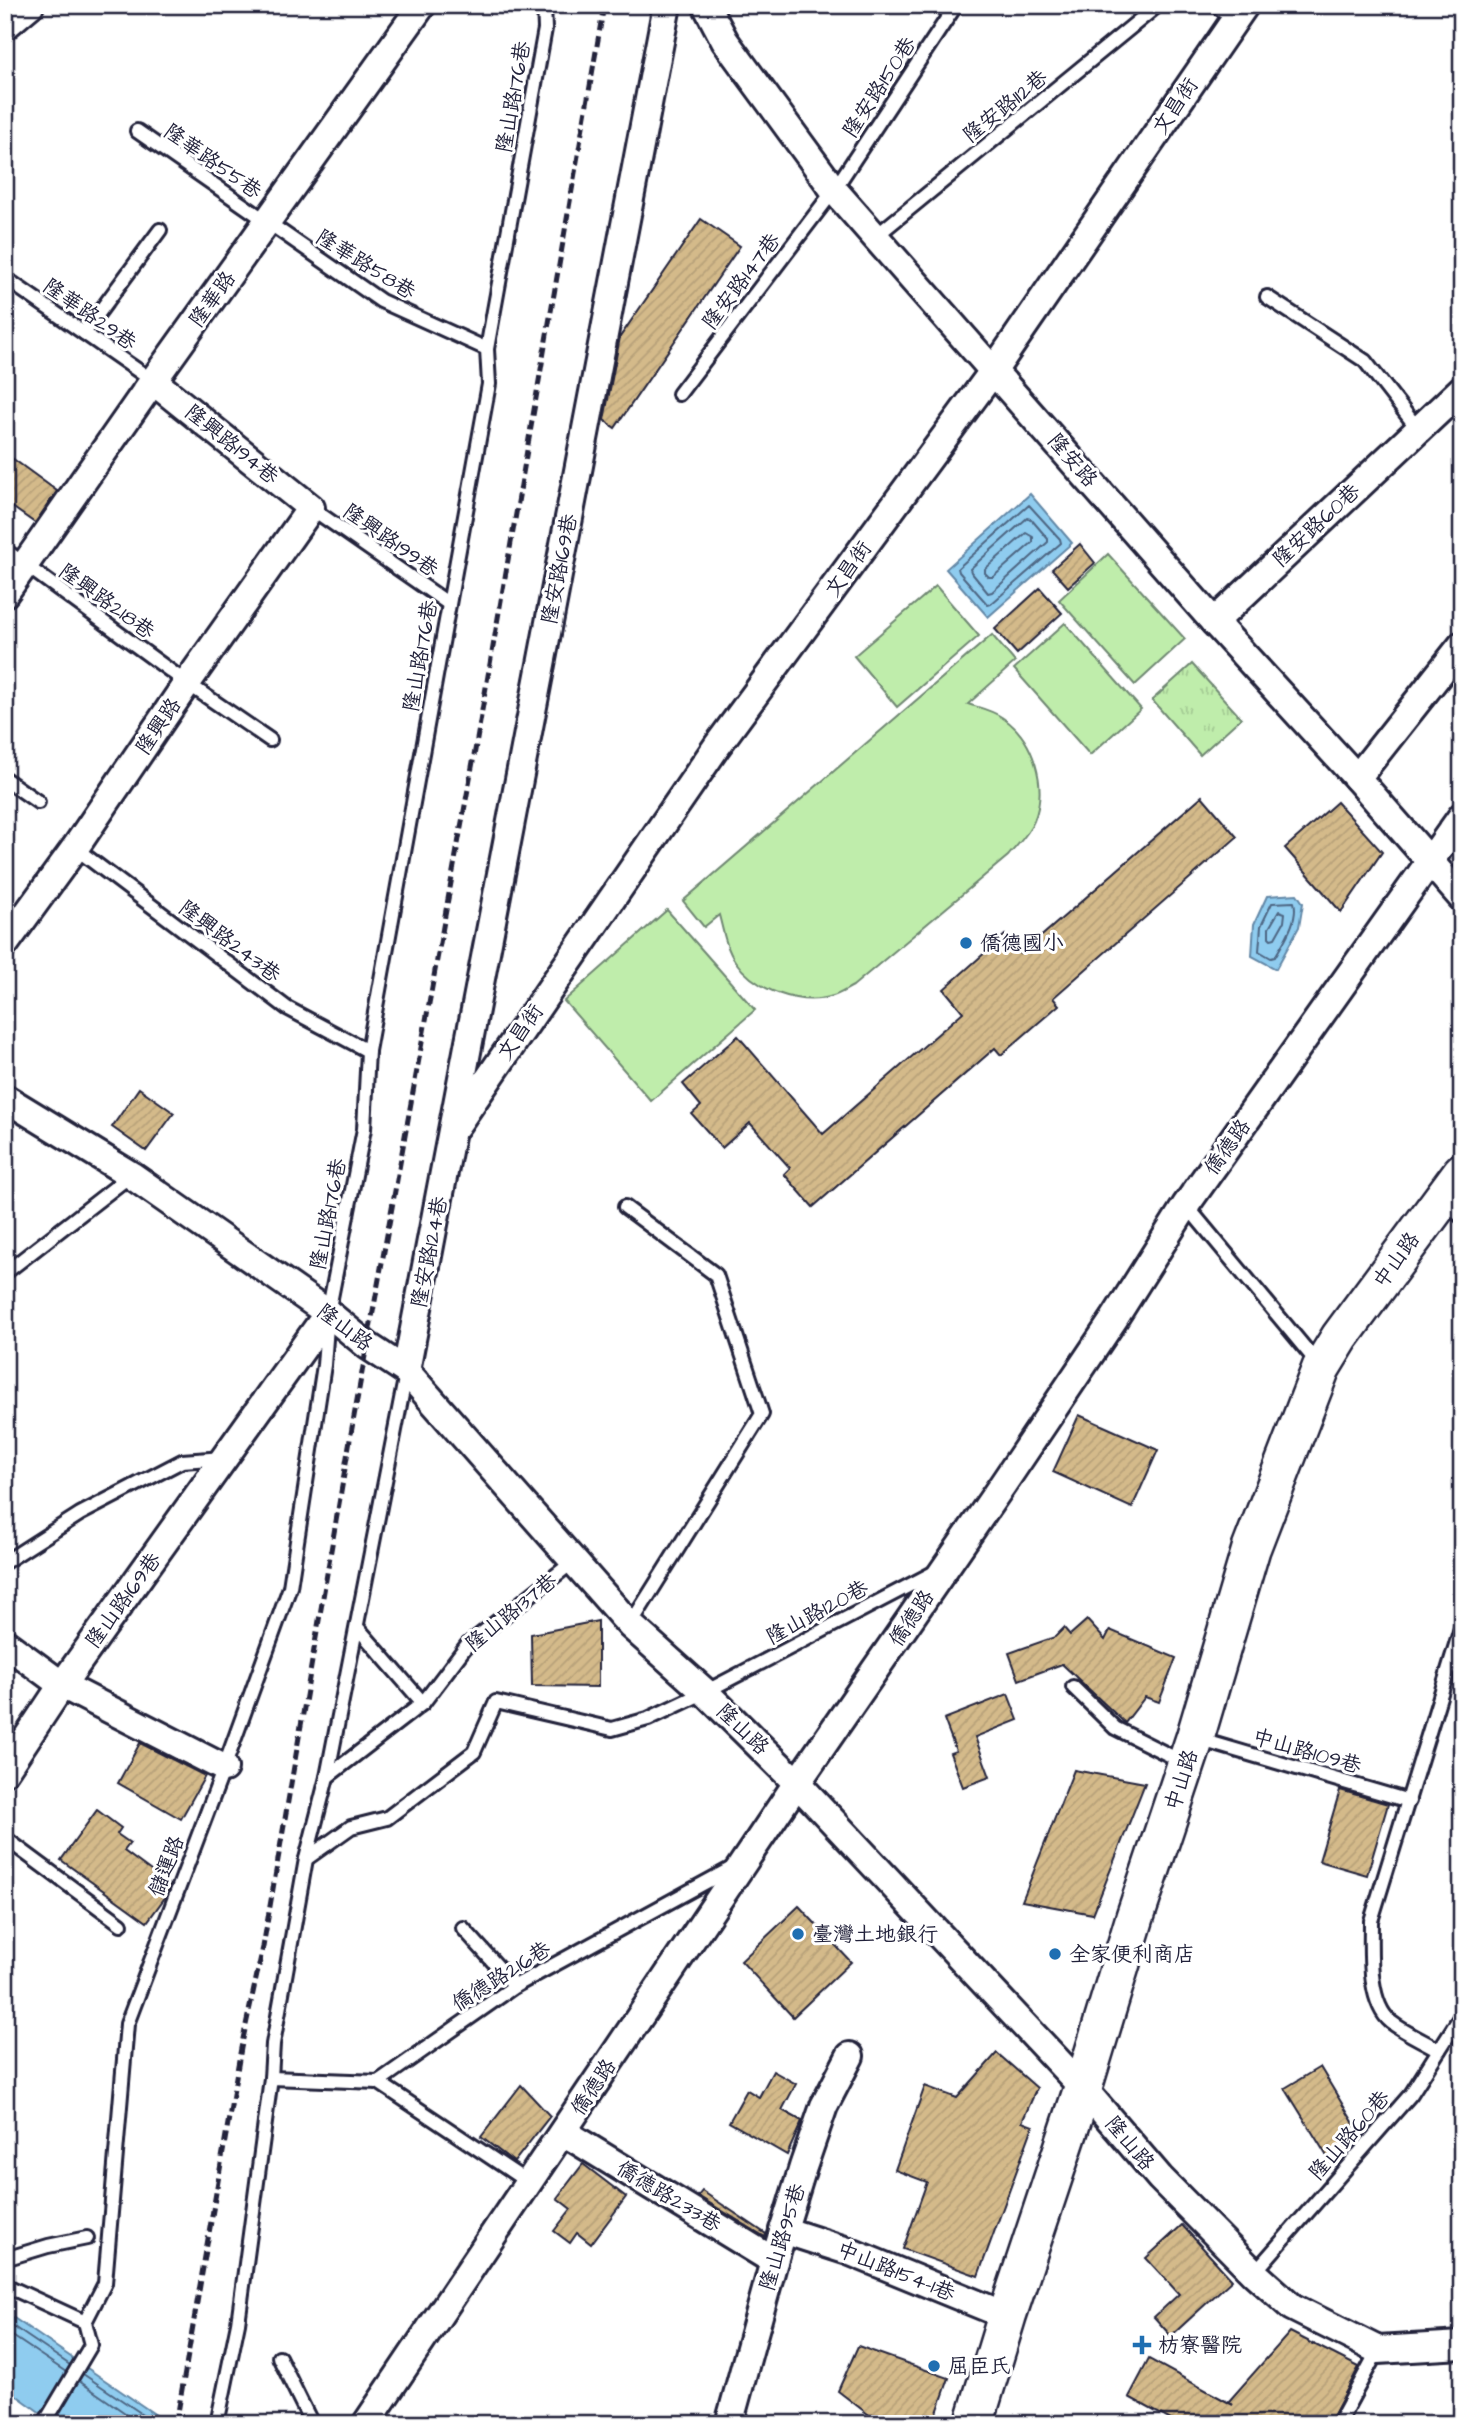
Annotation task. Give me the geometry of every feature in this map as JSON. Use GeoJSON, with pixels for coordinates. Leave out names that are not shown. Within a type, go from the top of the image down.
{"type":"FeatureCollection","features":[{"type":"Feature","properties":{"kind":"street"},"geometry":{"type":"LineString","coordinates":[[5,26],[30,5]]}},
{"type":"Feature","properties":{"kind":"street","name":"隆華路"},"geometry":{"type":"LineString","coordinates":[[5,593],[15,557],[153,381],[422,5]]}},
{"type":"Feature","properties":{"kind":"street","name":"隆安路169巷"},"geometry":{"type":"LineString","coordinates":[[451,1133],[667,5]]}},
{"type":"Feature","properties":{"kind":"street","name":"隆安路"},"geometry":{"type":"LineString","coordinates":[[706,5],[725,41],[834,190],[1214,622],[1357,778],[1462,898]]}},
{"type":"Feature","properties":{"kind":"street","name":"文昌街"},"geometry":{"type":"LineString","coordinates":[[451,1133],[717,746],[994,370],[1232,10]]}},
{"type":"Feature","properties":{"kind":"street","name":"隆興路194巷"},"geometry":{"type":"LineString","coordinates":[[153,381],[311,508]]}},
{"type":"Feature","properties":{"kind":"street","name":"隆安路60巷"},"geometry":{"type":"LineString","coordinates":[[1214,622],[1462,389]]}},
{"type":"Feature","properties":{"kind":"street","name":"隆興路"},"geometry":{"type":"LineString","coordinates":[[5,944],[75,848],[311,508]]}},
{"type":"Feature","properties":{"kind":"street"},"geometry":{"type":"LineString","coordinates":[[1357,778],[1462,645]]}},
{"type":"Feature","properties":{"kind":"street","name":"僑德路"},"geometry":{"type":"LineString","coordinates":[[366,2424],[797,1783],[1114,1319],[1186,1205],[1462,816]]}},
{"type":"Feature","properties":{"kind":"street","name":"隆山路"},"geometry":{"type":"LineString","coordinates":[[5,1098],[131,1175],[406,1371],[630,1625],[705,1692],[797,1783],[1083,2088],[1160,2178],[1254,2273],[1292,2307],[1378,2350],[1462,2345]]}},
{"type":"Feature","properties":{"kind":"street","name":"隆安路124巷"},"geometry":{"type":"LineString","coordinates":[[406,1371],[451,1133]]}},
{"type":"Feature","properties":{"kind":"street","name":"中山路"},"geometry":{"type":"LineString","coordinates":[[974,2424],[1190,1751],[1251,1549],[1321,1368],[1340,1337],[1450,1209],[1462,1172]]}},
{"type":"Feature","properties":{"kind":"street","name":"隆山路169巷"},"geometry":{"type":"LineString","coordinates":[[62,1685],[328,1313]]}},
{"type":"Feature","properties":{"kind":"street"},"geometry":{"type":"LineString","coordinates":[[5,1643],[62,1685],[224,1768]]}},
{"type":"Feature","properties":{"kind":"street"},"geometry":{"type":"LineString","coordinates":[[5,1771],[62,1685]]}},
{"type":"Feature","properties":{"kind":"street","name":"隆山路95巷"},"geometry":{"type":"LineString","coordinates":[[729,2424],[783,2230],[824,2106],[850,2056]]}},
{"type":"Feature","properties":{"kind":"street","name":"僑德路233巷"},"geometry":{"type":"LineString","coordinates":[[563,2132],[774,2261]]}},
{"type":"Feature","properties":{"kind":"street","name":"中山路154-1巷"},"geometry":{"type":"LineString","coordinates":[[783,2230],[848,2250],[1007,2316]]}},
{"type":"Feature","properties":{"kind":"lane","name":"隆山路176巷"},"geometry":{"type":"LineString","coordinates":[[328,1313],[364,1129],[369,1051],[489,384],[487,349],[545,29],[544,5]]}},
{"type":"Feature","properties":{"kind":"lane","name":"隆安路150巷"},"geometry":{"type":"LineString","coordinates":[[834,190],[956,5]]}},
{"type":"Feature","properties":{"kind":"lane","name":"隆安路112巷"},"geometry":{"type":"LineString","coordinates":[[876,236],[1158,5]]}},
{"type":"Feature","properties":{"kind":"lane","name":"隆華路55巷"},"geometry":{"type":"LineString","coordinates":[[137,131],[267,223]]}},
{"type":"Feature","properties":{"kind":"lane","name":"隆安路147巷"},"geometry":{"type":"LineString","coordinates":[[679,394],[834,190]]}},
{"type":"Feature","properties":{"kind":"lane","name":"隆華路58巷"},"geometry":{"type":"LineString","coordinates":[[267,223],[380,301],[487,349]]}},
{"type":"Feature","properties":{"kind":"lane"},"geometry":{"type":"LineString","coordinates":[[84,333],[160,230]]}},
{"type":"Feature","properties":{"kind":"lane","name":"隆華路29巷"},"geometry":{"type":"LineString","coordinates":[[5,278],[153,381]]}},
{"type":"Feature","properties":{"kind":"lane"},"geometry":{"type":"LineString","coordinates":[[1267,297],[1365,362],[1418,429]]}},
{"type":"Feature","properties":{"kind":"lane","name":"隆興路199巷"},"geometry":{"type":"LineString","coordinates":[[311,508],[449,604]]}},
{"type":"Feature","properties":{"kind":"lane","name":"隆興路218巷"},"geometry":{"type":"LineString","coordinates":[[15,557],[270,740]]}},
{"type":"Feature","properties":{"kind":"lane"},"geometry":{"type":"LineString","coordinates":[[5,779],[38,802]]}},
{"type":"Feature","properties":{"kind":"lane","name":"隆興路243巷"},"geometry":{"type":"LineString","coordinates":[[75,848],[287,1008],[369,1051]]}},
{"type":"Feature","properties":{"kind":"lane"},"geometry":{"type":"LineString","coordinates":[[5,1273],[131,1175]]}},
{"type":"Feature","properties":{"kind":"lane"},"geometry":{"type":"LineString","coordinates":[[1186,1205],[1321,1368]]}},
{"type":"Feature","properties":{"kind":"lane"},"geometry":{"type":"LineString","coordinates":[[625,1207],[716,1275],[762,1414],[630,1625]]}},
{"type":"Feature","properties":{"kind":"lane","name":"儲運路"},"geometry":{"type":"LineString","coordinates":[[44,2424],[91,2345],[85,2322],[105,2283],[127,2024],[290,1587],[324,1366],[328,1313]]}},
{"type":"Feature","properties":{"kind":"lane"},"geometry":{"type":"LineString","coordinates":[[217,2424],[238,2323],[271,2078],[272,2043],[306,1859],[327,1777],[406,1371]]}},
{"type":"Feature","properties":{"kind":"lane"},"geometry":{"type":"LineString","coordinates":[[5,1562],[80,1514],[182,1461],[225,1458]]}},
{"type":"Feature","properties":{"kind":"lane","name":"隆山路137巷"},"geometry":{"type":"LineString","coordinates":[[327,1777],[423,1703],[467,1646],[574,1561]]}},
{"type":"Feature","properties":{"kind":"lane","name":"隆山路120巷"},"geometry":{"type":"LineString","coordinates":[[705,1692],[946,1566]]}},
{"type":"Feature","properties":{"kind":"lane"},"geometry":{"type":"LineString","coordinates":[[1439,2050],[1390,2021],[1376,2002],[1371,1961],[1371,1921],[1462,1625]]}},
{"type":"Feature","properties":{"kind":"lane"},"geometry":{"type":"LineString","coordinates":[[357,1627],[423,1703]]}},
{"type":"Feature","properties":{"kind":"lane","name":"中山路109巷"},"geometry":{"type":"LineString","coordinates":[[1073,1687],[1115,1728],[1190,1751],[1409,1801]]}},
{"type":"Feature","properties":{"kind":"lane"},"geometry":{"type":"LineString","coordinates":[[306,1859],[351,1827],[387,1818],[474,1752],[496,1702],[612,1729],[648,1720],[705,1692]]}},
{"type":"Feature","properties":{"kind":"lane"},"geometry":{"type":"LineString","coordinates":[[5,1838],[121,1924]]}},
{"type":"Feature","properties":{"kind":"lane","name":"僑德路216巷"},"geometry":{"type":"LineString","coordinates":[[378,2082],[515,1986],[745,1861]]}},
{"type":"Feature","properties":{"kind":"lane"},"geometry":{"type":"LineString","coordinates":[[463,1928],[515,1986]]}},
{"type":"Feature","properties":{"kind":"lane","name":"隆山路60巷"},"geometry":{"type":"LineString","coordinates":[[1254,2273],[1411,2094],[1462,2014]]}},
{"type":"Feature","properties":{"kind":"lane"},"geometry":{"type":"LineString","coordinates":[[271,2078],[378,2082],[528,2183]]}},
{"type":"Feature","properties":{"kind":"lane"},"geometry":{"type":"LineString","coordinates":[[5,2259],[87,2238]]}},
{"type":"Feature","properties":{"kind":"lane"},"geometry":{"type":"LineString","coordinates":[[5,2285],[85,2322]]}},
{"type":"Feature","properties":{"kind":"lane"},"geometry":{"type":"LineString","coordinates":[[1338,2424],[1378,2350]]}},
{"type":"Feature","properties":{"kind":"lane"},"geometry":{"type":"LineString","coordinates":[[279,2357],[313,2424]]}},
{"type":"Feature","properties":{"kind":"green space"},"geometry":{"type":"Polygon","coordinates":[[[1108,554],[1185,639],[1135,685],[1059,600],[1108,554]]]}},
{"type":"Feature","properties":{"kind":"green space"},"geometry":{"type":"Polygon","coordinates":[[[936,586],[979,636],[897,707],[854,656],[936,586]]]}},
{"type":"Feature","properties":{"kind":"green space"},"geometry":{"type":"Polygon","coordinates":[[[1065,623],[1141,709],[1090,755],[1014,669],[1065,623]]]}},
{"type":"Feature","properties":{"kind":"green space"},"geometry":{"type":"Polygon","coordinates":[[[992,635],[1015,662],[968,704],[1003,718],[1023,738],[1030,751],[1039,779],[1039,793],[1038,807],[1029,830],[1008,856],[853,986],[820,999],[793,997],[766,988],[735,961],[725,939],[719,915],[704,927],[683,901],[992,635]]]}},
{"type":"Feature","properties":{"kind":"green space"},"geometry":{"type":"Polygon","coordinates":[[[1192,664],[1241,718],[1200,755],[1152,700],[1192,664]]]}},
{"type":"Feature","properties":{"kind":"green space"},"geometry":{"type":"Polygon","coordinates":[[[667,910],[755,1010],[651,1101],[564,1001],[667,910]]]}},
{"type":"Feature","properties":{"kind":"water"},"geometry":{"type":"Polygon","coordinates":[[[1030,494],[1072,543],[988,617],[946,569],[1030,494]]]}},
{"type":"Feature","properties":{"kind":"water"},"geometry":{"type":"Polygon","coordinates":[[[1297,894],[1303,903],[1299,927],[1276,969],[1252,956],[1254,924],[1267,896],[1297,894]]]}},
{"type":"Feature","properties":{"kind":"water"},"geometry":{"type":"Polygon","coordinates":[[[5,2312],[169,2424],[56,2424],[5,2387],[5,2312]]]}},
{"type":"Feature","properties":{"kind":"building"},"geometry":{"type":"Polygon","coordinates":[[[701,219],[740,246],[615,428],[604,420],[620,337],[701,219]]]}},
{"type":"Feature","properties":{"kind":"building"},"geometry":{"type":"Polygon","coordinates":[[[5,453],[57,491],[35,523],[5,502],[5,453]]]}},
{"type":"Feature","properties":{"kind":"building"},"geometry":{"type":"Polygon","coordinates":[[[1080,544],[1095,563],[1068,587],[1052,569],[1080,544]]]}},
{"type":"Feature","properties":{"kind":"building"},"geometry":{"type":"Polygon","coordinates":[[[1040,588],[1062,613],[1017,654],[995,629],[1040,588]]]}},
{"type":"Feature","properties":{"kind":"building"},"geometry":{"type":"Polygon","coordinates":[[[1202,796],[1237,837],[1053,998],[1059,1005],[1001,1055],[995,1048],[813,1207],[784,1174],[790,1168],[750,1123],[722,1148],[692,1114],[701,1106],[683,1084],[738,1036],[823,1134],[963,1012],[944,989],[1005,935],[1021,954],[1202,796]]]}},
{"type":"Feature","properties":{"kind":"building"},"geometry":{"type":"Polygon","coordinates":[[[1337,802],[1382,852],[1341,912],[1285,848],[1337,802]]]}},
{"type":"Feature","properties":{"kind":"building"},"geometry":{"type":"Polygon","coordinates":[[[139,1088],[174,1113],[146,1151],[112,1127],[139,1088]]]}},
{"type":"Feature","properties":{"kind":"building"},"geometry":{"type":"Polygon","coordinates":[[[1079,1415],[1158,1450],[1132,1508],[1053,1472],[1079,1415]]]}},
{"type":"Feature","properties":{"kind":"building"},"geometry":{"type":"Polygon","coordinates":[[[1087,1620],[1105,1640],[1110,1630],[1176,1658],[1159,1702],[1145,1697],[1125,1723],[1062,1664],[1019,1680],[1009,1653],[1055,1637],[1064,1628],[1070,1635],[1087,1620]]]}},
{"type":"Feature","properties":{"kind":"building"},"geometry":{"type":"Polygon","coordinates":[[[598,1621],[598,1687],[532,1686],[531,1634],[598,1621]]]}},
{"type":"Feature","properties":{"kind":"building"},"geometry":{"type":"Polygon","coordinates":[[[1008,1694],[1018,1720],[975,1737],[990,1777],[963,1787],[950,1753],[956,1751],[944,1719],[1008,1694]]]}},
{"type":"Feature","properties":{"kind":"building"},"geometry":{"type":"Polygon","coordinates":[[[140,1743],[205,1776],[181,1819],[118,1783],[140,1743]]]}},
{"type":"Feature","properties":{"kind":"building"},"geometry":{"type":"Polygon","coordinates":[[[1074,1770],[1145,1783],[1093,1914],[1022,1901],[1074,1770]]]}},
{"type":"Feature","properties":{"kind":"building"},"geometry":{"type":"Polygon","coordinates":[[[1340,1790],[1388,1804],[1367,1875],[1319,1861],[1340,1790]]]}},
{"type":"Feature","properties":{"kind":"building"},"geometry":{"type":"Polygon","coordinates":[[[97,1810],[121,1828],[117,1834],[130,1843],[124,1851],[170,1885],[166,1896],[147,1922],[61,1860],[97,1810]]]}},
{"type":"Feature","properties":{"kind":"building","name":"臺灣土地銀行"},"geometry":{"type":"Polygon","coordinates":[[[799,1906],[851,1962],[793,2017],[741,1961],[799,1906]]]}},
{"type":"Feature","properties":{"kind":"building"},"geometry":{"type":"Polygon","coordinates":[[[997,2053],[1037,2088],[1022,2122],[1033,2126],[978,2276],[903,2249],[927,2182],[895,2170],[925,2086],[957,2098],[997,2053]]]}},
{"type":"Feature","properties":{"kind":"building"},"geometry":{"type":"Polygon","coordinates":[[[1320,2067],[1362,2137],[1349,2152],[1331,2163],[1285,2088],[1320,2067]]]}},
{"type":"Feature","properties":{"kind":"building"},"geometry":{"type":"Polygon","coordinates":[[[773,2071],[796,2084],[782,2110],[802,2121],[787,2155],[729,2122],[747,2090],[759,2097],[773,2071]]]}},
{"type":"Feature","properties":{"kind":"building"},"geometry":{"type":"Polygon","coordinates":[[[521,2085],[550,2116],[514,2162],[481,2137],[521,2085]]]}},
{"type":"Feature","properties":{"kind":"building"},"geometry":{"type":"Polygon","coordinates":[[[583,2164],[626,2197],[591,2244],[577,2233],[570,2243],[554,2231],[571,2209],[557,2198],[583,2164]]]}},
{"type":"Feature","properties":{"kind":"building"},"geometry":{"type":"Polygon","coordinates":[[[702,2191],[766,2234],[765,2237],[698,2196],[702,2191]]]}},
{"type":"Feature","properties":{"kind":"building"},"geometry":{"type":"Polygon","coordinates":[[[1182,2225],[1232,2280],[1171,2336],[1154,2317],[1179,2294],[1146,2258],[1182,2225]]]}},
{"type":"Feature","properties":{"kind":"building"},"geometry":{"type":"Polygon","coordinates":[[[1290,2332],[1359,2367],[1329,2424],[1178,2424],[1129,2397],[1149,2359],[1233,2405],[1229,2401],[1290,2332]]]}},
{"type":"Feature","properties":{"kind":"building"},"geometry":{"type":"Polygon","coordinates":[[[858,2346],[949,2378],[933,2424],[886,2424],[877,2421],[838,2391],[858,2346]]]}},
{"type":"Feature","properties":{"kind":"railway"},"geometry":{"type":"LineString","coordinates":[[176,2424],[241,2048],[263,1947],[353,1422],[476,745],[604,5]]}},
{"type":"Feature","properties":{"kind":"place","name":"僑德國小"},"geometry":{"type":"Point","coordinates":[966,943]}},
{"type":"Feature","properties":{"kind":"place","name":"臺灣土地銀行"},"geometry":{"type":"Point","coordinates":[798,1934]}},
{"type":"Feature","properties":{"kind":"place","name":"全家便利商店"},"geometry":{"type":"Point","coordinates":[1055,1954]}},
{"type":"Feature","properties":{"kind":"place","name":"枋寮醫院"},"geometry":{"type":"Point","coordinates":[1142,2345]}},
{"type":"Feature","properties":{"kind":"place","name":"屈臣氏"},"geometry":{"type":"Point","coordinates":[934,2366]}}]}
